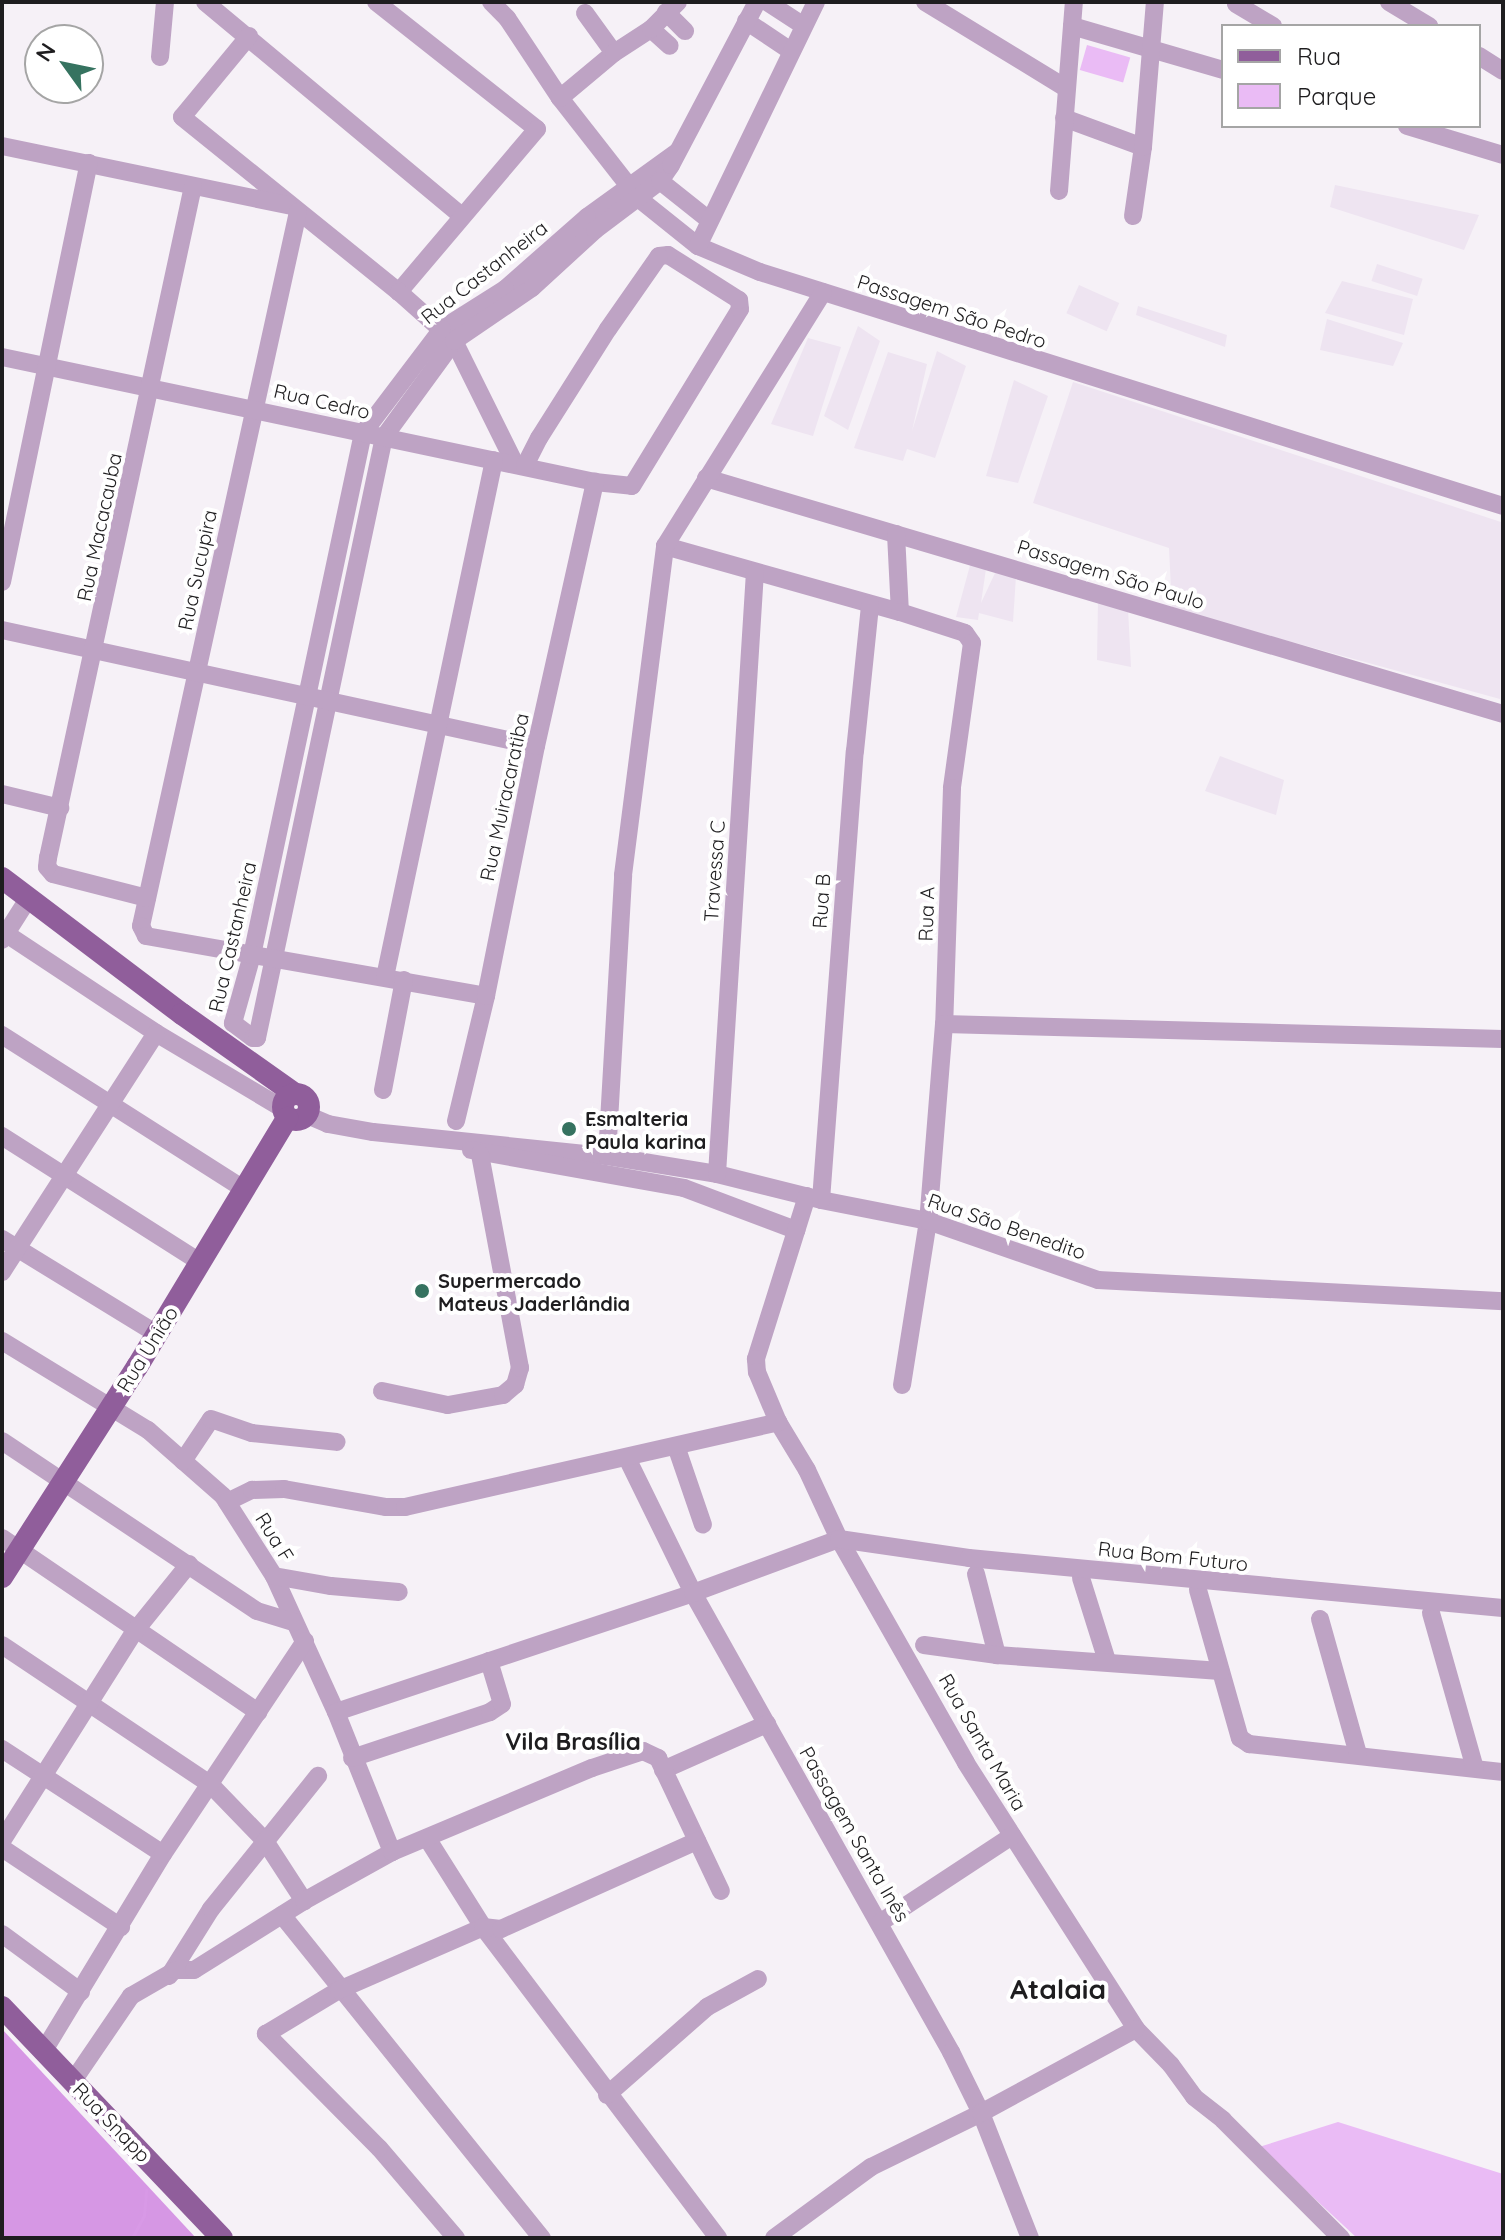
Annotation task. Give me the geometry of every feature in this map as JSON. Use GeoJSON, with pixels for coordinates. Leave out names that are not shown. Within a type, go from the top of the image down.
{"type":"FeatureCollection","features":[{"type":"Feature","properties":{"kind":"main road"},"geometry":{"type":"LineString","coordinates":[[2,878],[296,1108]]}},
{"type":"Feature","properties":{"kind":"main road","name":"Rua União"},"geometry":{"type":"LineString","coordinates":[[2,1577],[11,1544],[63,1478],[111,1406],[296,1108]]}},
{"type":"Feature","properties":{"kind":"main road","name":"Rua Snapp"},"geometry":{"type":"LineString","coordinates":[[2,2007],[222,2238]]}},
{"type":"Feature","properties":{"kind":"street"},"geometry":{"type":"LineString","coordinates":[[160,57],[165,2]]}},
{"type":"Feature","properties":{"kind":"street"},"geometry":{"type":"LineString","coordinates":[[205,2],[462,216]]}},
{"type":"Feature","properties":{"kind":"street"},"geometry":{"type":"LineString","coordinates":[[376,2],[537,129],[399,292]]}},
{"type":"Feature","properties":{"kind":"street","name":"Passagem São Pedro"},"geometry":{"type":"LineString","coordinates":[[491,2],[507,18],[560,98],[634,192],[698,246],[760,272],[1503,506]]}},
{"type":"Feature","properties":{"kind":"street"},"geometry":{"type":"LineString","coordinates":[[634,192],[660,181],[757,2]]}},
{"type":"Feature","properties":{"kind":"street"},"geometry":{"type":"LineString","coordinates":[[767,2],[804,26]]}},
{"type":"Feature","properties":{"kind":"street"},"geometry":{"type":"LineString","coordinates":[[698,246],[816,2]]}},
{"type":"Feature","properties":{"kind":"street"},"geometry":{"type":"LineString","coordinates":[[925,2],[1066,88]]}},
{"type":"Feature","properties":{"kind":"street"},"geometry":{"type":"LineString","coordinates":[[1059,191],[1074,2]]}},
{"type":"Feature","properties":{"kind":"street"},"geometry":{"type":"LineString","coordinates":[[1133,216],[1143,147],[1155,2]]}},
{"type":"Feature","properties":{"kind":"street"},"geometry":{"type":"LineString","coordinates":[[1389,2],[1426,24]]}},
{"type":"Feature","properties":{"kind":"street"},"geometry":{"type":"LineString","coordinates":[[1235,24],[1236,3],[1270,24]]}},
{"type":"Feature","properties":{"kind":"street"},"geometry":{"type":"LineString","coordinates":[[560,98],[614,53],[651,29],[672,7],[685,31]]}},
{"type":"Feature","properties":{"kind":"street"},"geometry":{"type":"LineString","coordinates":[[585,13],[614,53]]}},
{"type":"Feature","properties":{"kind":"street"},"geometry":{"type":"LineString","coordinates":[[746,21],[791,51]]}},
{"type":"Feature","properties":{"kind":"street"},"geometry":{"type":"LineString","coordinates":[[1072,26],[1221,69]]}},
{"type":"Feature","properties":{"kind":"street"},"geometry":{"type":"LineString","coordinates":[[651,29],[670,46]]}},
{"type":"Feature","properties":{"kind":"street"},"geometry":{"type":"LineString","coordinates":[[249,36],[182,117],[448,335],[520,465]]}},
{"type":"Feature","properties":{"kind":"street"},"geometry":{"type":"LineString","coordinates":[[1481,57],[1503,71]]}},
{"type":"Feature","properties":{"kind":"street"},"geometry":{"type":"LineString","coordinates":[[1064,118],[1143,147]]}},
{"type":"Feature","properties":{"kind":"street"},"geometry":{"type":"LineString","coordinates":[[1414,128],[1500,154]]}},
{"type":"Feature","properties":{"kind":"street"},"geometry":{"type":"LineString","coordinates":[[2,146],[294,209]]}},
{"type":"Feature","properties":{"kind":"street"},"geometry":{"type":"LineString","coordinates":[[634,192],[677,152]]}},
{"type":"Feature","properties":{"kind":"street"},"geometry":{"type":"LineString","coordinates":[[2,582],[89,163]]}},
{"type":"Feature","properties":{"kind":"street"},"geometry":{"type":"LineString","coordinates":[[660,181],[709,220]]}},
{"type":"Feature","properties":{"kind":"street","name":"Rua Macacauba"},"geometry":{"type":"LineString","coordinates":[[147,898],[53,874],[48,858],[193,186]]}},
{"type":"Feature","properties":{"kind":"street","name":"Rua Castanheira"},"geometry":{"type":"LineString","coordinates":[[448,335],[384,437],[257,1038],[253,1038],[233,1023],[252,955],[363,433],[448,335],[532,288],[591,224],[634,192]]}},
{"type":"Feature","properties":{"kind":"street","name":"Rua Sucupira"},"geometry":{"type":"LineString","coordinates":[[252,955],[146,936],[141,926],[199,671],[294,209]]}},
{"type":"Feature","properties":{"kind":"street","name":"Rua Cedro"},"geometry":{"type":"LineString","coordinates":[[2,357],[595,482],[632,486],[740,309],[734,295],[668,255],[655,261],[520,465]]}},
{"type":"Feature","properties":{"kind":"street"},"geometry":{"type":"LineString","coordinates":[[607,1156],[623,875],[658,573],[665,546],[823,292]]}},
{"type":"Feature","properties":{"kind":"street"},"geometry":{"type":"LineString","coordinates":[[383,1090],[394,979],[438,724],[494,460]]}},
{"type":"Feature","properties":{"kind":"street","name":"Passagem São Paulo"},"geometry":{"type":"LineString","coordinates":[[706,478],[1503,714]]}},
{"type":"Feature","properties":{"kind":"street","name":"Rua Muiracaratiba"},"geometry":{"type":"LineString","coordinates":[[456,1121],[486,996],[536,746],[595,482]]}},
{"type":"Feature","properties":{"kind":"street"},"geometry":{"type":"LineString","coordinates":[[665,546],[900,612],[896,534]]}},
{"type":"Feature","properties":{"kind":"street","name":"Travessa C"},"geometry":{"type":"LineString","coordinates":[[717,1174],[755,572]]}},
{"type":"Feature","properties":{"kind":"street","name":"Rua B"},"geometry":{"type":"LineString","coordinates":[[814,1198],[870,605]]}},
{"type":"Feature","properties":{"kind":"street","name":"Rua A"},"geometry":{"type":"LineString","coordinates":[[900,612],[965,633],[972,643],[952,788],[944,1024],[928,1221],[902,1385]]}},
{"type":"Feature","properties":{"kind":"street"},"geometry":{"type":"LineString","coordinates":[[2,630],[536,746]]}},
{"type":"Feature","properties":{"kind":"street"},"geometry":{"type":"LineString","coordinates":[[2,794],[60,808]]}},
{"type":"Feature","properties":{"kind":"street"},"geometry":{"type":"LineString","coordinates":[[28,899],[3,935],[156,1033],[296,1108]]}},
{"type":"Feature","properties":{"kind":"street"},"geometry":{"type":"LineString","coordinates":[[252,955],[486,996]]}},
{"type":"Feature","properties":{"kind":"street"},"geometry":{"type":"LineString","coordinates":[[944,1024],[1503,1039]]}},
{"type":"Feature","properties":{"kind":"street"},"geometry":{"type":"LineString","coordinates":[[2,1272],[10,1244],[65,1176],[156,1033]]}},
{"type":"Feature","properties":{"kind":"street"},"geometry":{"type":"LineString","coordinates":[[2,1035],[245,1190]]}},
{"type":"Feature","properties":{"kind":"street","name":"Rua São Benedito"},"geometry":{"type":"LineString","coordinates":[[296,1108],[328,1124],[373,1132],[607,1156],[717,1174],[928,1221],[1066,1270],[1114,1282],[1503,1301]]}},
{"type":"Feature","properties":{"kind":"street"},"geometry":{"type":"LineString","coordinates":[[2,1136],[200,1262]]}},
{"type":"Feature","properties":{"kind":"street","name":"Rua São Benedito"},"geometry":{"type":"LineString","coordinates":[[454,1142],[480,1154],[606,1172],[684,1188],[796,1230]]}},
{"type":"Feature","properties":{"kind":"street"},"geometry":{"type":"LineString","coordinates":[[382,1391],[448,1405],[503,1395],[515,1385],[520,1368],[480,1154]]}},
{"type":"Feature","properties":{"kind":"street","name":"Rua Santa Maria"},"geometry":{"type":"LineString","coordinates":[[814,1198],[796,1230],[756,1359],[757,1372],[778,1422],[807,1470],[839,1539],[966,1763],[1136,2029],[1171,2065],[1194,2097],[1223,2120],[1341,2238]]}},
{"type":"Feature","properties":{"kind":"street"},"geometry":{"type":"LineString","coordinates":[[10,1244],[157,1334]]}},
{"type":"Feature","properties":{"kind":"street","name":"Rua F"},"geometry":{"type":"LineString","coordinates":[[2,1341],[148,1430],[227,1502],[274,1576],[305,1641],[392,1852]]}},
{"type":"Feature","properties":{"kind":"street"},"geometry":{"type":"LineString","coordinates":[[183,1461],[211,1419],[252,1433],[337,1442]]}},
{"type":"Feature","properties":{"kind":"street"},"geometry":{"type":"LineString","coordinates":[[227,1502],[252,1490],[284,1489],[386,1507],[405,1507],[778,1422]]}},
{"type":"Feature","properties":{"kind":"street"},"geometry":{"type":"LineString","coordinates":[[2,1441],[63,1478],[257,1611],[294,1622]]}},
{"type":"Feature","properties":{"kind":"street"},"geometry":{"type":"LineString","coordinates":[[676,1446],[703,1525]]}},
{"type":"Feature","properties":{"kind":"street","name":"Passagem Santa Inês"},"geometry":{"type":"LineString","coordinates":[[627,1458],[693,1593],[881,1922],[981,2113],[1030,2238]]}},
{"type":"Feature","properties":{"kind":"street"},"geometry":{"type":"LineString","coordinates":[[336,1712],[693,1593],[839,1539]]}},
{"type":"Feature","properties":{"kind":"street","name":"Rua Bom Futuro"},"geometry":{"type":"LineString","coordinates":[[839,1539],[999,1561],[1503,1608]]}},
{"type":"Feature","properties":{"kind":"street"},"geometry":{"type":"LineString","coordinates":[[11,1544],[258,1712]]}},
{"type":"Feature","properties":{"kind":"street"},"geometry":{"type":"LineString","coordinates":[[2,1841],[41,1774],[135,1631],[189,1564]]}},
{"type":"Feature","properties":{"kind":"street"},"geometry":{"type":"LineString","coordinates":[[976,1574],[997,1655]]}},
{"type":"Feature","properties":{"kind":"street"},"geometry":{"type":"LineString","coordinates":[[274,1576],[331,1586],[399,1592]]}},
{"type":"Feature","properties":{"kind":"street"},"geometry":{"type":"LineString","coordinates":[[1081,1578],[1107,1661]]}},
{"type":"Feature","properties":{"kind":"street"},"geometry":{"type":"LineString","coordinates":[[1198,1590],[1240,1738],[1249,1744],[1503,1772]]}},
{"type":"Feature","properties":{"kind":"street"},"geometry":{"type":"LineString","coordinates":[[1431,1613],[1475,1768]]}},
{"type":"Feature","properties":{"kind":"street"},"geometry":{"type":"LineString","coordinates":[[1320,1619],[1358,1754]]}},
{"type":"Feature","properties":{"kind":"street"},"geometry":{"type":"LineString","coordinates":[[43,2052],[163,1854],[305,1641]]}},
{"type":"Feature","properties":{"kind":"street"},"geometry":{"type":"LineString","coordinates":[[2,1645],[210,1784],[265,1841],[304,1901]]}},
{"type":"Feature","properties":{"kind":"street"},"geometry":{"type":"LineString","coordinates":[[924,1645],[997,1655],[1220,1671]]}},
{"type":"Feature","properties":{"kind":"street"},"geometry":{"type":"LineString","coordinates":[[352,1758],[490,1712],[502,1704],[489,1661]]}},
{"type":"Feature","properties":{"kind":"street"},"geometry":{"type":"LineString","coordinates":[[661,1764],[767,1724]]}},
{"type":"Feature","properties":{"kind":"street"},"geometry":{"type":"LineString","coordinates":[[2,1749],[163,1854]]}},
{"type":"Feature","properties":{"kind":"street"},"geometry":{"type":"LineString","coordinates":[[73,2081],[131,1996],[176,1970],[194,1970],[304,1901],[392,1852],[592,1768],[643,1751],[661,1764],[721,1891]]}},
{"type":"Feature","properties":{"kind":"street"},"geometry":{"type":"LineString","coordinates":[[169,1976],[211,1909],[318,1776]]}},
{"type":"Feature","properties":{"kind":"street"},"geometry":{"type":"LineString","coordinates":[[881,1922],[1012,1836]]}},
{"type":"Feature","properties":{"kind":"street"},"geometry":{"type":"LineString","coordinates":[[427,1838],[483,1927],[718,2238]]}},
{"type":"Feature","properties":{"kind":"street"},"geometry":{"type":"LineString","coordinates":[[456,2238],[379,2148],[266,2034],[339,1990],[483,1927],[501,1929],[697,1841]]}},
{"type":"Feature","properties":{"kind":"street"},"geometry":{"type":"LineString","coordinates":[[2,1848],[121,1927]]}},
{"type":"Feature","properties":{"kind":"street"},"geometry":{"type":"LineString","coordinates":[[282,1915],[339,1990],[542,2238]]}},
{"type":"Feature","properties":{"kind":"street"},"geometry":{"type":"LineString","coordinates":[[2,1934],[81,1992]]}},
{"type":"Feature","properties":{"kind":"street"},"geometry":{"type":"LineString","coordinates":[[607,2095],[707,2007],[758,1979]]}},
{"type":"Feature","properties":{"kind":"street"},"geometry":{"type":"LineString","coordinates":[[774,2238],[871,2167],[981,2113],[1136,2029]]}},
{"type":"Feature","properties":{"kind":"shaded area"},"geometry":{"type":"Polygon","coordinates":[[[1335,185],[1479,215],[1464,250],[1330,207],[1335,185]]]}},
{"type":"Feature","properties":{"kind":"shaded area"},"geometry":{"type":"Polygon","coordinates":[[[1377,264],[1423,279],[1417,296],[1371,281],[1377,264]]]}},
{"type":"Feature","properties":{"kind":"shaded area"},"geometry":{"type":"Polygon","coordinates":[[[1342,281],[1413,299],[1404,335],[1325,313],[1342,281]]]}},
{"type":"Feature","properties":{"kind":"shaded area"},"geometry":{"type":"Polygon","coordinates":[[[1079,285],[1119,303],[1107,331],[1066,313],[1079,285]]]}},
{"type":"Feature","properties":{"kind":"shaded area"},"geometry":{"type":"Polygon","coordinates":[[[1138,306],[1227,335],[1225,347],[1136,315],[1138,306]]]}},
{"type":"Feature","properties":{"kind":"shaded area"},"geometry":{"type":"Polygon","coordinates":[[[1327,319],[1403,343],[1393,366],[1320,350],[1327,319]]]}},
{"type":"Feature","properties":{"kind":"shaded area"},"geometry":{"type":"Polygon","coordinates":[[[858,326],[880,341],[848,430],[824,416],[858,326]]]}},
{"type":"Feature","properties":{"kind":"shaded area"},"geometry":{"type":"Polygon","coordinates":[[[808,338],[841,347],[813,436],[771,424],[808,338]]]}},
{"type":"Feature","properties":{"kind":"shaded area"},"geometry":{"type":"Polygon","coordinates":[[[937,351],[966,366],[935,458],[907,449],[903,461],[854,448],[888,352],[927,364],[912,431],[937,351]]]}},
{"type":"Feature","properties":{"kind":"shaded area"},"geometry":{"type":"Polygon","coordinates":[[[1014,380],[1048,396],[1018,483],[986,476],[1014,380]]]}},
{"type":"Feature","properties":{"kind":"shaded area"},"geometry":{"type":"Polygon","coordinates":[[[1073,382],[1501,522],[1500,699],[1172,609],[1169,548],[1033,503],[1073,382]]]}},
{"type":"Feature","properties":{"kind":"shaded area"},"geometry":{"type":"Polygon","coordinates":[[[972,558],[987,562],[981,603],[995,573],[1016,576],[1013,622],[979,613],[978,620],[956,617],[972,558]]]}},
{"type":"Feature","properties":{"kind":"shaded area"},"geometry":{"type":"Polygon","coordinates":[[[1098,601],[1128,609],[1131,667],[1097,660],[1098,601]]]}},
{"type":"Feature","properties":{"kind":"shaded area"},"geometry":{"type":"Polygon","coordinates":[[[1220,756],[1284,780],[1276,815],[1205,791],[1220,756]]]}},
{"type":"Feature","properties":{"kind":"shaded area"},"geometry":{"type":"Polygon","coordinates":[[[2,2029],[196,2238],[2,2238],[2,2029]]]}},
{"type":"Feature","properties":{"kind":"green space"},"geometry":{"type":"Polygon","coordinates":[[[1087,45],[1130,57],[1123,82],[1080,70],[1087,45]]]}},
{"type":"Feature","properties":{"kind":"green space"},"geometry":{"type":"Polygon","coordinates":[[[1338,2122],[1503,2174],[1503,2238],[1357,2238],[1259,2147],[1338,2122]]]}},
{"type":"Feature","properties":{"kind":"waterway"},"geometry":{"type":"LineString","coordinates":[[132,2238],[144,2215],[146,2190]]}},
{"type":"Feature","properties":{"kind":"place","name":"Esmalteria Paula karina"},"geometry":{"type":"Point","coordinates":[569,1129]}},
{"type":"Feature","properties":{"kind":"place","name":"Supermercado Mateus Jaderlândia"},"geometry":{"type":"Point","coordinates":[422,1291]}},
{"type":"Feature","properties":{"kind":"district","name":"Vila Brasília"},"geometry":{"type":"Point","coordinates":[573,1742]}},
{"type":"Feature","properties":{"kind":"district","name":"Atalaia"},"geometry":{"type":"Point","coordinates":[1058,1989]}}]}
